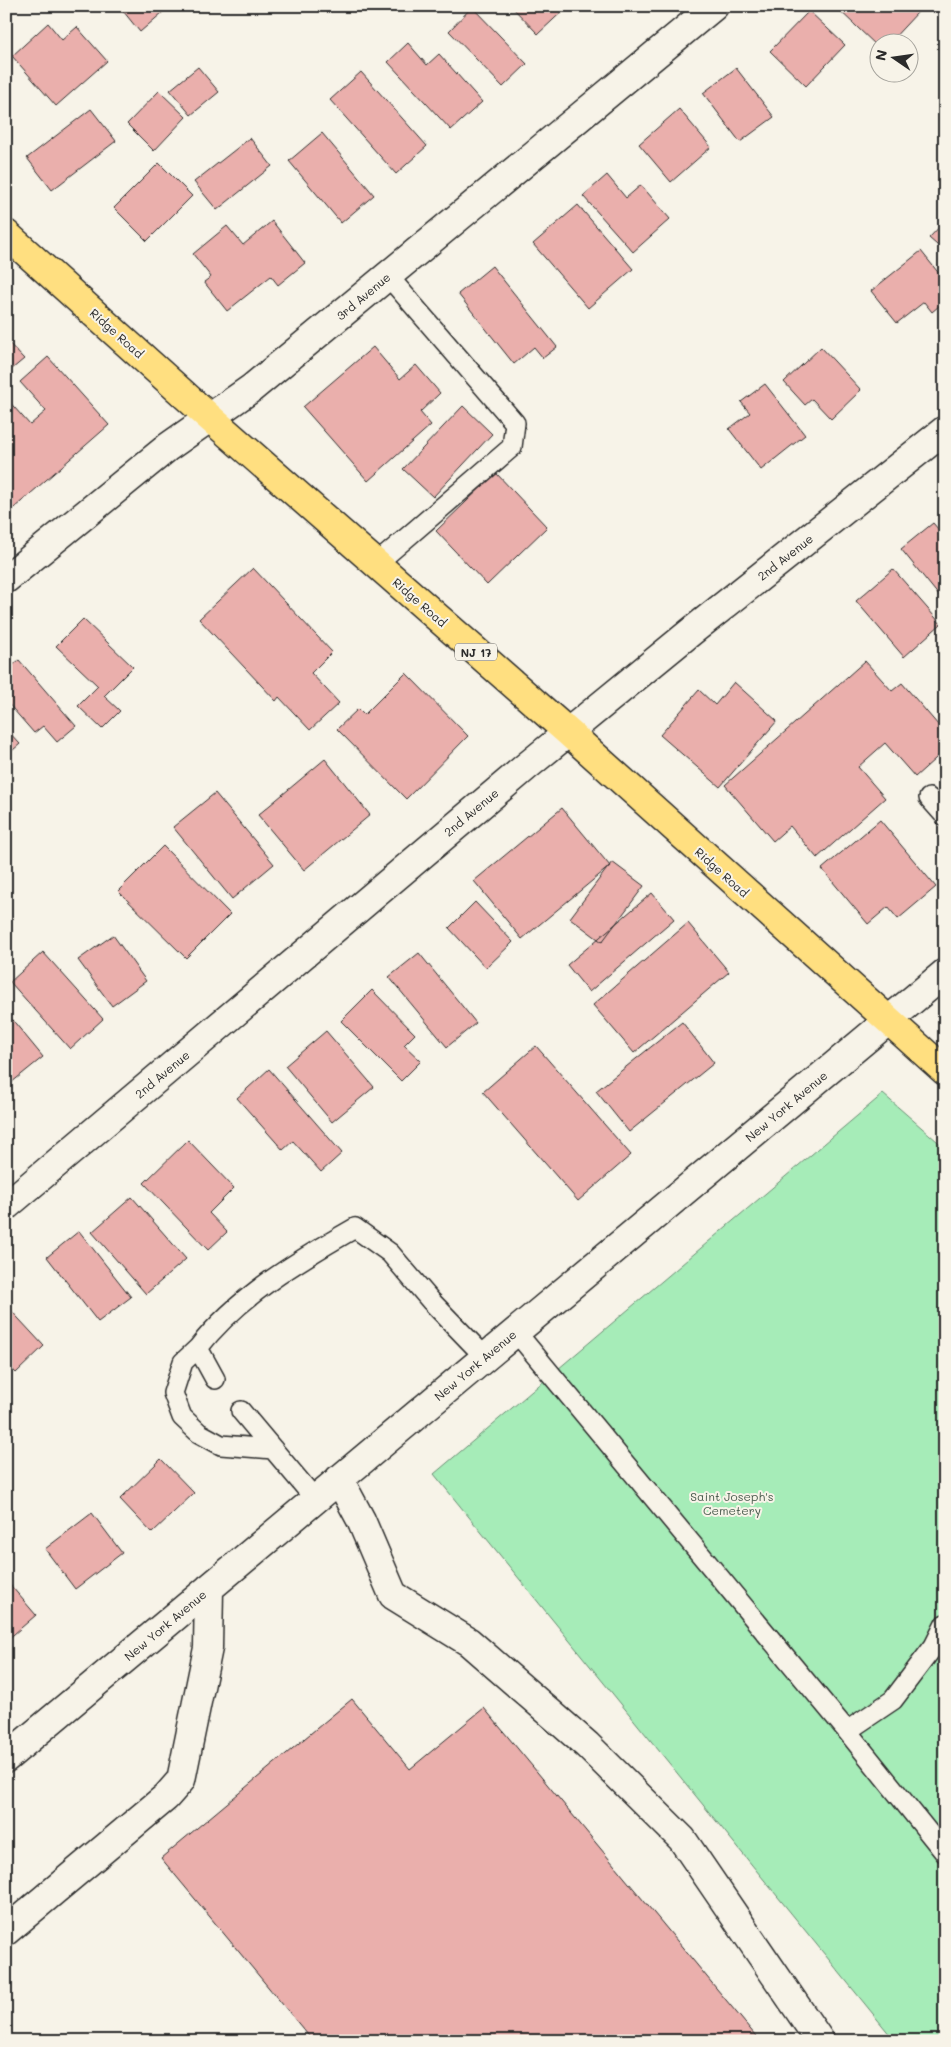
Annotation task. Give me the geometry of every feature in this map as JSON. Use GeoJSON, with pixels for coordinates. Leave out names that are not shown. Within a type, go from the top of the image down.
{"type":"FeatureCollection","features":[{"type":"Feature","properties":{"kind":"main road","name":"Ridge Road"},"geometry":{"type":"LineString","coordinates":[[6,234],[209,417],[568,732],[887,1021],[945,1071]]}},
{"type":"Feature","properties":{"kind":"street","name":"3rd Avenue"},"geometry":{"type":"LineString","coordinates":[[6,579],[168,447],[252,388],[714,6]]}},
{"type":"Feature","properties":{"kind":"street","name":"2nd Avenue"},"geometry":{"type":"LineString","coordinates":[[6,1206],[411,861],[692,631],[945,430]]}},
{"type":"Feature","properties":{"kind":"street","name":"New York Avenue"},"geometry":{"type":"LineString","coordinates":[[6,1758],[945,973]]}},
{"type":"Feature","properties":{"kind":"street"},"geometry":{"type":"LineString","coordinates":[[339,1479],[361,1520],[393,1595],[469,1642],[588,1745],[682,1839],[820,2041]]}},
{"type":"Feature","properties":{"kind":"street"},"geometry":{"type":"LineString","coordinates":[[6,1931],[166,1797],[181,1780],[208,1648],[209,1588]]}},
{"type":"Feature","properties":{"kind":"lane"},"geometry":{"type":"LineString","coordinates":[[376,564],[512,447],[515,423],[388,276]]}},
{"type":"Feature","properties":{"kind":"lane"},"geometry":{"type":"LineString","coordinates":[[929,798],[945,816]]}},
{"type":"Feature","properties":{"kind":"lane"},"geometry":{"type":"LineString","coordinates":[[273,1450],[221,1446],[199,1433],[182,1417],[172,1393],[183,1362],[198,1348],[213,1329],[290,1266],[355,1228],[390,1252],[431,1302],[485,1357]]}},
{"type":"Feature","properties":{"kind":"lane"},"geometry":{"type":"LineString","coordinates":[[516,1332],[945,1853]]}},
{"type":"Feature","properties":{"kind":"lane"},"geometry":{"type":"LineString","coordinates":[[198,1348],[215,1379]]}},
{"type":"Feature","properties":{"kind":"lane"},"geometry":{"type":"LineString","coordinates":[[241,1411],[316,1499]]}},
{"type":"Feature","properties":{"kind":"lane"},"geometry":{"type":"LineString","coordinates":[[847,1732],[893,1700],[934,1646],[945,1624]]}},
{"type":"Feature","properties":{"kind":"green space","name":"Saint Joseph's Cemetery"},"geometry":{"type":"Polygon","coordinates":[[[883,1094],[945,1148],[945,2041],[895,2041],[434,1474],[883,1094]]]}},
{"type":"Feature","properties":{"kind":"building"},"geometry":{"type":"Polygon","coordinates":[[[119,6],[170,6],[140,32],[119,6]]]}},
{"type":"Feature","properties":{"kind":"building"},"geometry":{"type":"Polygon","coordinates":[[[511,6],[568,6],[538,34],[511,6]]]}},
{"type":"Feature","properties":{"kind":"building"},"geometry":{"type":"Polygon","coordinates":[[[835,6],[911,6],[918,12],[899,32],[868,32],[868,37],[835,6]]]}},
{"type":"Feature","properties":{"kind":"building"},"geometry":{"type":"Polygon","coordinates":[[[472,7],[527,64],[503,87],[449,31],[472,7]]]}},
{"type":"Feature","properties":{"kind":"building"},"geometry":{"type":"Polygon","coordinates":[[[809,11],[845,45],[806,86],[770,51],[809,11]]]}},
{"type":"Feature","properties":{"kind":"building"},"geometry":{"type":"Polygon","coordinates":[[[48,23],[62,40],[77,27],[107,61],[56,106],[12,56],[48,23]]]}},
{"type":"Feature","properties":{"kind":"building"},"geometry":{"type":"Polygon","coordinates":[[[408,43],[427,65],[439,54],[482,102],[451,130],[388,62],[408,43]]]}},
{"type":"Feature","properties":{"kind":"building"},"geometry":{"type":"Polygon","coordinates":[[[198,67],[219,92],[191,115],[170,90],[198,67]]]}},
{"type":"Feature","properties":{"kind":"building"},"geometry":{"type":"Polygon","coordinates":[[[736,68],[774,117],[740,142],[703,93],[736,68]]]}},
{"type":"Feature","properties":{"kind":"building"},"geometry":{"type":"Polygon","coordinates":[[[361,72],[427,146],[396,174],[330,100],[361,72]]]}},
{"type":"Feature","properties":{"kind":"building"},"geometry":{"type":"Polygon","coordinates":[[[159,91],[186,117],[154,151],[127,124],[159,91]]]}},
{"type":"Feature","properties":{"kind":"building"},"geometry":{"type":"Polygon","coordinates":[[[91,109],[116,141],[52,190],[27,158],[91,109]]]}},
{"type":"Feature","properties":{"kind":"building"},"geometry":{"type":"Polygon","coordinates":[[[679,109],[711,147],[671,182],[639,144],[679,109]]]}},
{"type":"Feature","properties":{"kind":"building"},"geometry":{"type":"Polygon","coordinates":[[[322,133],[374,195],[341,223],[289,161],[322,133]]]}},
{"type":"Feature","properties":{"kind":"building"},"geometry":{"type":"Polygon","coordinates":[[[250,138],[272,166],[217,210],[194,182],[250,138]]]}},
{"type":"Feature","properties":{"kind":"building"},"geometry":{"type":"Polygon","coordinates":[[[159,163],[192,196],[147,241],[114,208],[159,163]]]}},
{"type":"Feature","properties":{"kind":"building"},"geometry":{"type":"Polygon","coordinates":[[[607,175],[626,198],[641,185],[670,219],[633,252],[583,196],[607,175]]]}},
{"type":"Feature","properties":{"kind":"building"},"geometry":{"type":"Polygon","coordinates":[[[578,205],[633,269],[588,308],[533,244],[578,205]]]}},
{"type":"Feature","properties":{"kind":"building"},"geometry":{"type":"Polygon","coordinates":[[[272,221],[305,263],[278,285],[271,276],[227,311],[204,282],[211,277],[193,254],[227,226],[243,245],[272,221]]]}},
{"type":"Feature","properties":{"kind":"building"},"geometry":{"type":"Polygon","coordinates":[[[945,221],[945,252],[929,238],[945,221]]]}},
{"type":"Feature","properties":{"kind":"building"},"geometry":{"type":"Polygon","coordinates":[[[921,251],[945,281],[945,301],[932,312],[924,302],[897,323],[871,291],[921,251]]]}},
{"type":"Feature","properties":{"kind":"building"},"geometry":{"type":"Polygon","coordinates":[[[492,266],[557,347],[543,358],[534,347],[514,364],[458,294],[492,266]]]}},
{"type":"Feature","properties":{"kind":"building"},"geometry":{"type":"Polygon","coordinates":[[[6,340],[24,359],[6,374],[6,340]]]}},
{"type":"Feature","properties":{"kind":"building"},"geometry":{"type":"Polygon","coordinates":[[[373,347],[400,379],[416,365],[440,393],[420,412],[431,425],[368,481],[303,407],[373,347]]]}},
{"type":"Feature","properties":{"kind":"building"},"geometry":{"type":"Polygon","coordinates":[[[821,347],[861,390],[831,419],[812,399],[805,405],[784,382],[821,347]]]}},
{"type":"Feature","properties":{"kind":"building"},"geometry":{"type":"Polygon","coordinates":[[[48,357],[109,425],[6,515],[6,398],[30,425],[46,411],[20,382],[48,357]]]}},
{"type":"Feature","properties":{"kind":"building"},"geometry":{"type":"Polygon","coordinates":[[[765,384],[805,435],[761,470],[729,429],[750,413],[741,402],[765,384]]]}},
{"type":"Feature","properties":{"kind":"building"},"geometry":{"type":"Polygon","coordinates":[[[463,406],[492,434],[433,497],[403,469],[463,406]]]}},
{"type":"Feature","properties":{"kind":"building"},"geometry":{"type":"Polygon","coordinates":[[[496,473],[547,527],[487,585],[436,531],[496,473]]]}},
{"type":"Feature","properties":{"kind":"building"},"geometry":{"type":"Polygon","coordinates":[[[933,523],[945,537],[944,602],[901,549],[933,523]]]}},
{"type":"Feature","properties":{"kind":"building"},"geometry":{"type":"Polygon","coordinates":[[[253,568],[332,652],[311,673],[339,703],[310,730],[279,697],[276,701],[199,619],[253,568]]]}},
{"type":"Feature","properties":{"kind":"building"},"geometry":{"type":"Polygon","coordinates":[[[893,569],[941,624],[904,657],[856,601],[893,569]]]}},
{"type":"Feature","properties":{"kind":"building"},"geometry":{"type":"Polygon","coordinates":[[[83,619],[133,667],[104,696],[120,711],[102,729],[78,706],[98,686],[56,646],[83,619]]]}},
{"type":"Feature","properties":{"kind":"building"},"geometry":{"type":"Polygon","coordinates":[[[19,660],[76,726],[57,742],[43,726],[34,733],[6,701],[6,671],[19,660]]]}},
{"type":"Feature","properties":{"kind":"building"},"geometry":{"type":"Polygon","coordinates":[[[865,661],[892,691],[902,683],[945,733],[945,750],[915,777],[885,743],[858,767],[885,798],[817,858],[790,826],[773,841],[725,785],[865,661]]]}},
{"type":"Feature","properties":{"kind":"building"},"geometry":{"type":"Polygon","coordinates":[[[406,673],[468,736],[406,799],[337,729],[358,709],[364,715],[406,673]]]}},
{"type":"Feature","properties":{"kind":"building"},"geometry":{"type":"Polygon","coordinates":[[[734,682],[777,721],[720,787],[660,735],[699,690],[715,705],[734,682]]]}},
{"type":"Feature","properties":{"kind":"building"},"geometry":{"type":"Polygon","coordinates":[[[6,729],[20,744],[6,756],[6,729]]]}},
{"type":"Feature","properties":{"kind":"building"},"geometry":{"type":"Polygon","coordinates":[[[325,759],[370,815],[304,870],[258,815],[325,759]]]}},
{"type":"Feature","properties":{"kind":"building"},"geometry":{"type":"Polygon","coordinates":[[[215,793],[274,864],[232,899],[173,827],[215,793]]]}},
{"type":"Feature","properties":{"kind":"building"},"geometry":{"type":"Polygon","coordinates":[[[562,808],[610,866],[522,939],[474,881],[562,808]]]}},
{"type":"Feature","properties":{"kind":"building"},"geometry":{"type":"Polygon","coordinates":[[[880,820],[936,887],[898,919],[888,907],[868,924],[822,869],[880,820]]]}},
{"type":"Feature","properties":{"kind":"building"},"geometry":{"type":"Polygon","coordinates":[[[163,846],[230,914],[186,958],[118,891],[163,846]]]}},
{"type":"Feature","properties":{"kind":"building"},"geometry":{"type":"Polygon","coordinates":[[[612,862],[644,886],[602,942],[570,918],[612,862]]]}},
{"type":"Feature","properties":{"kind":"building"},"geometry":{"type":"Polygon","coordinates":[[[652,893],[674,919],[589,992],[567,965],[652,893]]]}},
{"type":"Feature","properties":{"kind":"building"},"geometry":{"type":"Polygon","coordinates":[[[475,902],[513,942],[486,968],[449,928],[475,902]]]}},
{"type":"Feature","properties":{"kind":"building"},"geometry":{"type":"Polygon","coordinates":[[[688,923],[729,972],[634,1053],[593,1005],[688,923]]]}},
{"type":"Feature","properties":{"kind":"building"},"geometry":{"type":"Polygon","coordinates":[[[113,935],[146,981],[112,1006],[78,960],[113,935]]]}},
{"type":"Feature","properties":{"kind":"building"},"geometry":{"type":"Polygon","coordinates":[[[43,952],[103,1019],[70,1049],[10,982],[43,952]]]}},
{"type":"Feature","properties":{"kind":"building"},"geometry":{"type":"Polygon","coordinates":[[[419,953],[476,1023],[447,1047],[389,977],[419,953]]]}},
{"type":"Feature","properties":{"kind":"building"},"geometry":{"type":"Polygon","coordinates":[[[372,990],[415,1034],[404,1045],[421,1061],[401,1081],[341,1021],[372,990]]]}},
{"type":"Feature","properties":{"kind":"building"},"geometry":{"type":"Polygon","coordinates":[[[6,1012],[43,1057],[6,1087],[6,1012]]]}},
{"type":"Feature","properties":{"kind":"building"},"geometry":{"type":"Polygon","coordinates":[[[682,1022],[714,1063],[629,1132],[596,1091],[682,1022]]]}},
{"type":"Feature","properties":{"kind":"building"},"geometry":{"type":"Polygon","coordinates":[[[326,1031],[374,1087],[332,1122],[285,1066],[326,1031]]]}},
{"type":"Feature","properties":{"kind":"building"},"geometry":{"type":"Polygon","coordinates":[[[536,1046],[631,1155],[578,1201],[483,1092],[536,1046]]]}},
{"type":"Feature","properties":{"kind":"building"},"geometry":{"type":"Polygon","coordinates":[[[269,1069],[342,1153],[321,1172],[293,1141],[283,1150],[237,1098],[269,1069]]]}},
{"type":"Feature","properties":{"kind":"building"},"geometry":{"type":"Polygon","coordinates":[[[188,1140],[234,1188],[209,1213],[227,1232],[208,1250],[144,1183],[188,1140]]]}},
{"type":"Feature","properties":{"kind":"building"},"geometry":{"type":"Polygon","coordinates":[[[132,1197],[186,1259],[146,1294],[92,1232],[132,1197]]]}},
{"type":"Feature","properties":{"kind":"building"},"geometry":{"type":"Polygon","coordinates":[[[79,1231],[131,1297],[98,1322],[47,1257],[79,1231]]]}},
{"type":"Feature","properties":{"kind":"building"},"geometry":{"type":"Polygon","coordinates":[[[6,1305],[44,1346],[16,1373],[6,1363],[6,1305]]]}},
{"type":"Feature","properties":{"kind":"building"},"geometry":{"type":"Polygon","coordinates":[[[161,1459],[194,1493],[152,1533],[120,1499],[161,1459]]]}},
{"type":"Feature","properties":{"kind":"building"},"geometry":{"type":"Polygon","coordinates":[[[92,1513],[122,1553],[75,1589],[45,1549],[92,1513]]]}},
{"type":"Feature","properties":{"kind":"building"},"geometry":{"type":"Polygon","coordinates":[[[6,1580],[36,1615],[6,1641],[6,1580]]]}},
{"type":"Feature","properties":{"kind":"building"},"geometry":{"type":"Polygon","coordinates":[[[352,1699],[410,1769],[484,1708],[760,2041],[313,2041],[161,1858],[352,1699]]]}}]}
